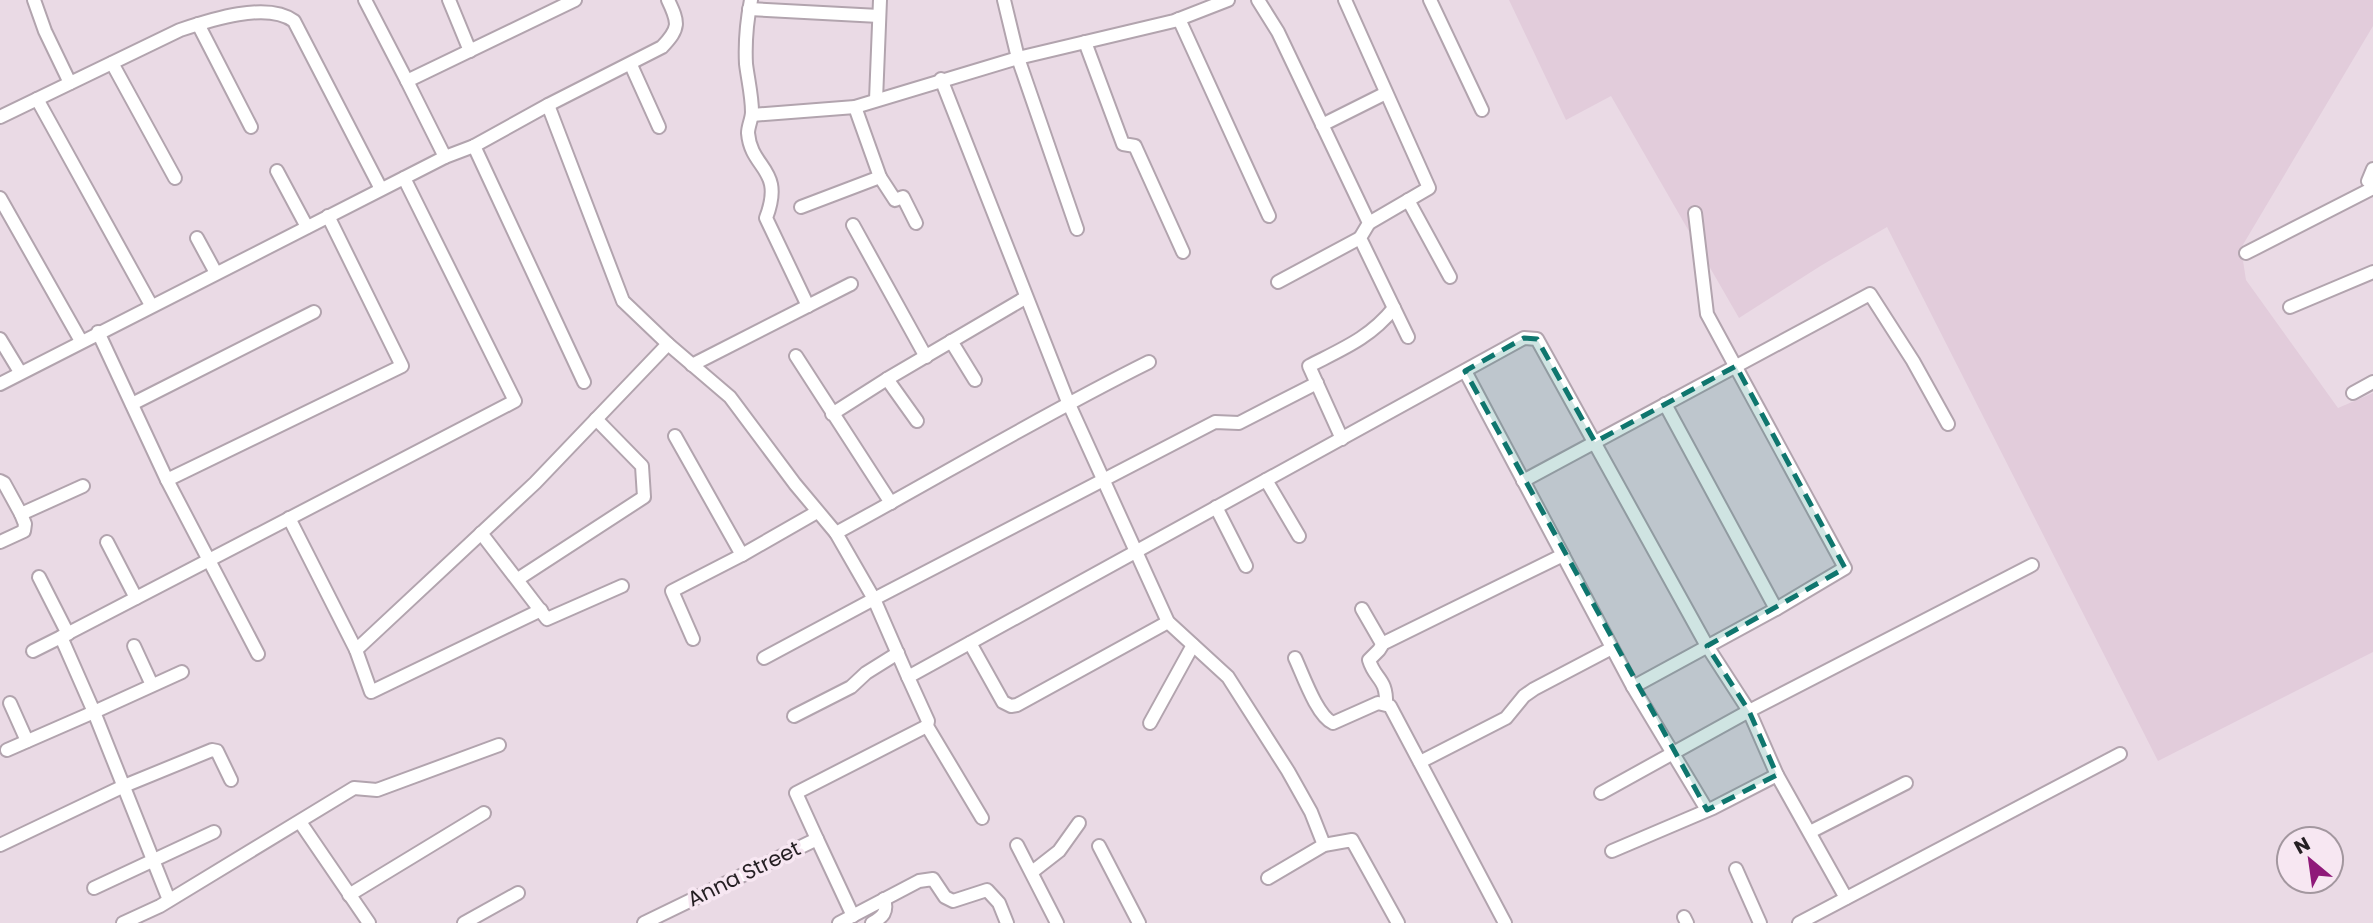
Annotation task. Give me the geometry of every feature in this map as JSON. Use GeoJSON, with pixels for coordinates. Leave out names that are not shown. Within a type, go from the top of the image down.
{"type":"FeatureCollection","features":[{"type":"Feature","properties":{"kind":"street"},"geometry":{"type":"LineString","coordinates":[[34,0],[45,31],[70,83]]}},
{"type":"Feature","properties":{"kind":"street"},"geometry":{"type":"LineString","coordinates":[[365,0],[445,157]]}},
{"type":"Feature","properties":{"kind":"street"},"geometry":{"type":"LineString","coordinates":[[449,0],[470,51]]}},
{"type":"Feature","properties":{"kind":"street"},"geometry":{"type":"LineString","coordinates":[[407,81],[470,51],[551,5],[575,0]]}},
{"type":"Feature","properties":{"kind":"street"},"geometry":{"type":"LineString","coordinates":[[0,384],[216,272],[445,157],[474,146],[631,65],[662,47],[674,35],[677,20],[668,0]]}},
{"type":"Feature","properties":{"kind":"street"},"geometry":{"type":"LineString","coordinates":[[876,100],[880,0]]}},
{"type":"Feature","properties":{"kind":"street"},"geometry":{"type":"LineString","coordinates":[[1004,0],[1018,58],[1077,229]]}},
{"type":"Feature","properties":{"kind":"street"},"geometry":{"type":"LineString","coordinates":[[752,115],[855,107],[1018,58],[1179,19],[1228,0]]}},
{"type":"Feature","properties":{"kind":"street"},"geometry":{"type":"LineString","coordinates":[[1258,0],[1278,32],[1369,223]]}},
{"type":"Feature","properties":{"kind":"street"},"geometry":{"type":"LineString","coordinates":[[1278,282],[1360,239],[1369,223],[1429,188],[1345,0]]}},
{"type":"Feature","properties":{"kind":"street"},"geometry":{"type":"LineString","coordinates":[[1430,0],[1482,110]]}},
{"type":"Feature","properties":{"kind":"street"},"geometry":{"type":"LineString","coordinates":[[807,306],[766,218],[772,185],[768,173],[752,149],[748,131],[752,115],[746,61],[750,5],[879,16]]}},
{"type":"Feature","properties":{"kind":"street"},"geometry":{"type":"LineString","coordinates":[[0,117],[180,30],[256,12],[285,14],[294,20],[381,190]]}},
{"type":"Feature","properties":{"kind":"street"},"geometry":{"type":"LineString","coordinates":[[1179,19],[1269,216]]}},
{"type":"Feature","properties":{"kind":"street"},"geometry":{"type":"LineString","coordinates":[[198,24],[251,127]]}},
{"type":"Feature","properties":{"kind":"street"},"geometry":{"type":"LineString","coordinates":[[1086,42],[1122,144],[1135,146],[1183,252]]}},
{"type":"Feature","properties":{"kind":"street"},"geometry":{"type":"LineString","coordinates":[[112,63],[175,178]]}},
{"type":"Feature","properties":{"kind":"street"},"geometry":{"type":"LineString","coordinates":[[631,65],[659,127]]}},
{"type":"Feature","properties":{"kind":"street"},"geometry":{"type":"LineString","coordinates":[[941,79],[1068,402],[1168,622],[1228,677],[1311,811],[1324,845]]}},
{"type":"Feature","properties":{"kind":"street"},"geometry":{"type":"LineString","coordinates":[[1322,125],[1385,93]]}},
{"type":"Feature","properties":{"kind":"street"},"geometry":{"type":"LineString","coordinates":[[37,99],[151,305]]}},
{"type":"Feature","properties":{"kind":"street"},"geometry":{"type":"LineString","coordinates":[[548,106],[623,301],[730,397],[836,533],[874,599],[929,721],[927,726],[982,818]]}},
{"type":"Feature","properties":{"kind":"street"},"geometry":{"type":"LineString","coordinates":[[855,107],[880,177],[895,200],[903,197],[916,223]]}},
{"type":"Feature","properties":{"kind":"street"},"geometry":{"type":"LineString","coordinates":[[474,146],[584,382]]}},
{"type":"Feature","properties":{"kind":"street"},"geometry":{"type":"LineString","coordinates":[[2246,253],[2373,186],[2368,181],[2373,169]]}},
{"type":"Feature","properties":{"kind":"street"},"geometry":{"type":"LineString","coordinates":[[277,171],[307,227]]}},
{"type":"Feature","properties":{"kind":"street"},"geometry":{"type":"LineString","coordinates":[[801,207],[880,177]]}},
{"type":"Feature","properties":{"kind":"street"},"geometry":{"type":"LineString","coordinates":[[33,651],[516,401],[404,178]]}},
{"type":"Feature","properties":{"kind":"street"},"geometry":{"type":"LineString","coordinates":[[0,198],[81,341]]}},
{"type":"Feature","properties":{"kind":"street"},"geometry":{"type":"LineString","coordinates":[[1408,200],[1450,277]]}},
{"type":"Feature","properties":{"kind":"street"},"geometry":{"type":"LineString","coordinates":[[1633,687],[1845,568],[1707,314],[1695,213]]}},
{"type":"Feature","properties":{"kind":"street"},"geometry":{"type":"LineString","coordinates":[[167,480],[402,366],[328,216]]}},
{"type":"Feature","properties":{"kind":"street"},"geometry":{"type":"LineString","coordinates":[[853,225],[926,356]]}},
{"type":"Feature","properties":{"kind":"street"},"geometry":{"type":"LineString","coordinates":[[197,238],[216,272]]}},
{"type":"Feature","properties":{"kind":"street"},"geometry":{"type":"LineString","coordinates":[[1360,239],[1408,337]]}},
{"type":"Feature","properties":{"kind":"street"},"geometry":{"type":"LineString","coordinates":[[2290,307],[2373,272]]}},
{"type":"Feature","properties":{"kind":"street"},"geometry":{"type":"LineString","coordinates":[[692,365],[851,284]]}},
{"type":"Feature","properties":{"kind":"street"},"geometry":{"type":"LineString","coordinates":[[1523,481],[1870,294],[1913,361],[1948,424]]}},
{"type":"Feature","properties":{"kind":"street"},"geometry":{"type":"LineString","coordinates":[[832,414],[1025,298]]}},
{"type":"Feature","properties":{"kind":"street"},"geometry":{"type":"LineString","coordinates":[[1342,439],[1309,366],[1365,338],[1380,326],[1394,309]]}},
{"type":"Feature","properties":{"kind":"street"},"geometry":{"type":"LineString","coordinates":[[132,404],[314,312]]}},
{"type":"Feature","properties":{"kind":"street"},"geometry":{"type":"LineString","coordinates":[[98,332],[167,480],[258,654]]}},
{"type":"Feature","properties":{"kind":"street"},"geometry":{"type":"LineString","coordinates":[[908,677],[1524,338],[1537,339],[1707,646],[1749,711],[1777,775],[1846,898]]}},
{"type":"Feature","properties":{"kind":"street"},"geometry":{"type":"LineString","coordinates":[[0,339],[20,372]]}},
{"type":"Feature","properties":{"kind":"street"},"geometry":{"type":"LineString","coordinates":[[951,341],[975,380]]}},
{"type":"Feature","properties":{"kind":"street"},"geometry":{"type":"LineString","coordinates":[[356,650],[535,483],[668,344]]}},
{"type":"Feature","properties":{"kind":"street"},"geometry":{"type":"LineString","coordinates":[[796,356],[891,503]]}},
{"type":"Feature","properties":{"kind":"street"},"geometry":{"type":"LineString","coordinates":[[836,533],[1068,402],[1149,362]]}},
{"type":"Feature","properties":{"kind":"street"},"geometry":{"type":"LineString","coordinates":[[1465,371],[1633,687],[1707,810]]}},
{"type":"Feature","properties":{"kind":"street"},"geometry":{"type":"LineString","coordinates":[[887,379],[917,421]]}},
{"type":"Feature","properties":{"kind":"street"},"geometry":{"type":"LineString","coordinates":[[2353,393],[2373,382]]}},
{"type":"Feature","properties":{"kind":"street"},"geometry":{"type":"LineString","coordinates":[[764,658],[1215,422],[1239,423],[1317,383]]}},
{"type":"Feature","properties":{"kind":"street"},"geometry":{"type":"LineString","coordinates":[[1665,404],[1776,609]]}},
{"type":"Feature","properties":{"kind":"street"},"geometry":{"type":"LineString","coordinates":[[518,579],[644,496],[642,466],[596,419]]}},
{"type":"Feature","properties":{"kind":"street"},"geometry":{"type":"LineString","coordinates":[[675,436],[742,555]]}},
{"type":"Feature","properties":{"kind":"street"},"geometry":{"type":"LineString","coordinates":[[1266,480],[1299,536]]}},
{"type":"Feature","properties":{"kind":"street"},"geometry":{"type":"LineString","coordinates":[[0,481],[4,483],[25,524],[24,531],[0,542]]}},
{"type":"Feature","properties":{"kind":"street"},"geometry":{"type":"LineString","coordinates":[[21,514],[83,486]]}},
{"type":"Feature","properties":{"kind":"street"},"geometry":{"type":"LineString","coordinates":[[1216,508],[1246,566]]}},
{"type":"Feature","properties":{"kind":"street"},"geometry":{"type":"LineString","coordinates":[[693,639],[672,591],[817,512]]}},
{"type":"Feature","properties":{"kind":"street"},"geometry":{"type":"LineString","coordinates":[[289,518],[356,650],[371,692],[541,610]]}},
{"type":"Feature","properties":{"kind":"street"},"geometry":{"type":"LineString","coordinates":[[481,533],[547,619],[622,586]]}},
{"type":"Feature","properties":{"kind":"street"},"geometry":{"type":"LineString","coordinates":[[107,542],[136,598]]}},
{"type":"Feature","properties":{"kind":"street"},"geometry":{"type":"LineString","coordinates":[[1362,609],[1376,636],[1384,642],[1394,640],[1563,555]]}},
{"type":"Feature","properties":{"kind":"street"},"geometry":{"type":"LineString","coordinates":[[1601,793],[1749,711],[2032,565]]}},
{"type":"Feature","properties":{"kind":"street"},"geometry":{"type":"LineString","coordinates":[[39,577],[169,900]]}},
{"type":"Feature","properties":{"kind":"street"},"geometry":{"type":"LineString","coordinates":[[970,643],[1003,702],[1011,706],[1168,622]]}},
{"type":"Feature","properties":{"kind":"street"},"geometry":{"type":"LineString","coordinates":[[1384,642],[1380,650],[1368,660],[1371,669],[1384,683],[1386,704]]}},
{"type":"Feature","properties":{"kind":"street"},"geometry":{"type":"LineString","coordinates":[[1150,723],[1193,645]]}},
{"type":"Feature","properties":{"kind":"street"},"geometry":{"type":"LineString","coordinates":[[134,646],[152,685]]}},
{"type":"Feature","properties":{"kind":"street"},"geometry":{"type":"LineString","coordinates":[[1420,762],[1506,718],[1524,696],[1534,689],[1612,648]]}},
{"type":"Feature","properties":{"kind":"street"},"geometry":{"type":"LineString","coordinates":[[794,716],[851,687],[866,673],[898,653]]}},
{"type":"Feature","properties":{"kind":"street"},"geometry":{"type":"LineString","coordinates":[[1295,658],[1317,705],[1328,721],[1334,723],[1378,703],[1390,706],[1505,923]]}},
{"type":"Feature","properties":{"kind":"street"},"geometry":{"type":"LineString","coordinates":[[7,750],[182,672]]}},
{"type":"Feature","properties":{"kind":"street"},"geometry":{"type":"LineString","coordinates":[[10,703],[27,741]]}},
{"type":"Feature","properties":{"kind":"street","name":"Anna Street"},"geometry":{"type":"LineString","coordinates":[[644,923],[817,839],[796,793],[927,726]]}},
{"type":"Feature","properties":{"kind":"street"},"geometry":{"type":"LineString","coordinates":[[123,923],[169,900],[354,788],[377,790],[499,745]]}},
{"type":"Feature","properties":{"kind":"street"},"geometry":{"type":"LineString","coordinates":[[0,845],[124,786],[214,749],[231,780]]}},
{"type":"Feature","properties":{"kind":"street"},"geometry":{"type":"LineString","coordinates":[[1799,923],[2120,754]]}},
{"type":"Feature","properties":{"kind":"street"},"geometry":{"type":"LineString","coordinates":[[1612,850],[1707,810],[1777,775]]}},
{"type":"Feature","properties":{"kind":"street"},"geometry":{"type":"LineString","coordinates":[[1810,832],[1906,783]]}},
{"type":"Feature","properties":{"kind":"street"},"geometry":{"type":"LineString","coordinates":[[349,895],[484,813]]}},
{"type":"Feature","properties":{"kind":"street"},"geometry":{"type":"LineString","coordinates":[[300,822],[369,923]]}},
{"type":"Feature","properties":{"kind":"street"},"geometry":{"type":"LineString","coordinates":[[1032,872],[1059,852],[1079,822]]}},
{"type":"Feature","properties":{"kind":"street"},"geometry":{"type":"LineString","coordinates":[[94,888],[214,832]]}},
{"type":"Feature","properties":{"kind":"street"},"geometry":{"type":"LineString","coordinates":[[817,839],[853,916]]}},
{"type":"Feature","properties":{"kind":"street"},"geometry":{"type":"LineString","coordinates":[[1268,878],[1324,845],[1352,841],[1398,923]]}},
{"type":"Feature","properties":{"kind":"street"},"geometry":{"type":"LineString","coordinates":[[1017,845],[1058,923]]}},
{"type":"Feature","properties":{"kind":"street"},"geometry":{"type":"LineString","coordinates":[[1099,846],[1139,923]]}},
{"type":"Feature","properties":{"kind":"street"},"geometry":{"type":"LineString","coordinates":[[1736,869],[1760,923]]}},
{"type":"Feature","properties":{"kind":"street"},"geometry":{"type":"LineString","coordinates":[[839,923],[886,904],[919,881],[933,879],[945,897],[953,901],[987,890],[999,904],[1007,923]]}},
{"type":"Feature","properties":{"kind":"street"},"geometry":{"type":"LineString","coordinates":[[464,923],[518,893]]}},
{"type":"Feature","properties":{"kind":"street"},"geometry":{"type":"LineString","coordinates":[[873,923],[880,919],[886,904]]}},
{"type":"Feature","properties":{"kind":"street"},"geometry":{"type":"LineString","coordinates":[[886,904],[895,923]]}},
{"type":"Feature","properties":{"kind":"highlighted area"},"geometry":{"type":"Polygon","coordinates":[[[1524,338],[1537,339],[1595,442],[1736,366],[1845,568],[1707,646],[1749,711],[1777,775],[1707,810],[1465,371],[1524,338]]]}},
{"type":"Feature","properties":{"kind":"shaded area"},"geometry":{"type":"Polygon","coordinates":[[[1509,0],[2373,0],[2373,26],[2241,248],[2246,280],[2338,408],[2373,393],[2373,652],[2158,761],[1887,227],[1739,318],[1611,96],[1566,120],[1509,0]]]}}]}
